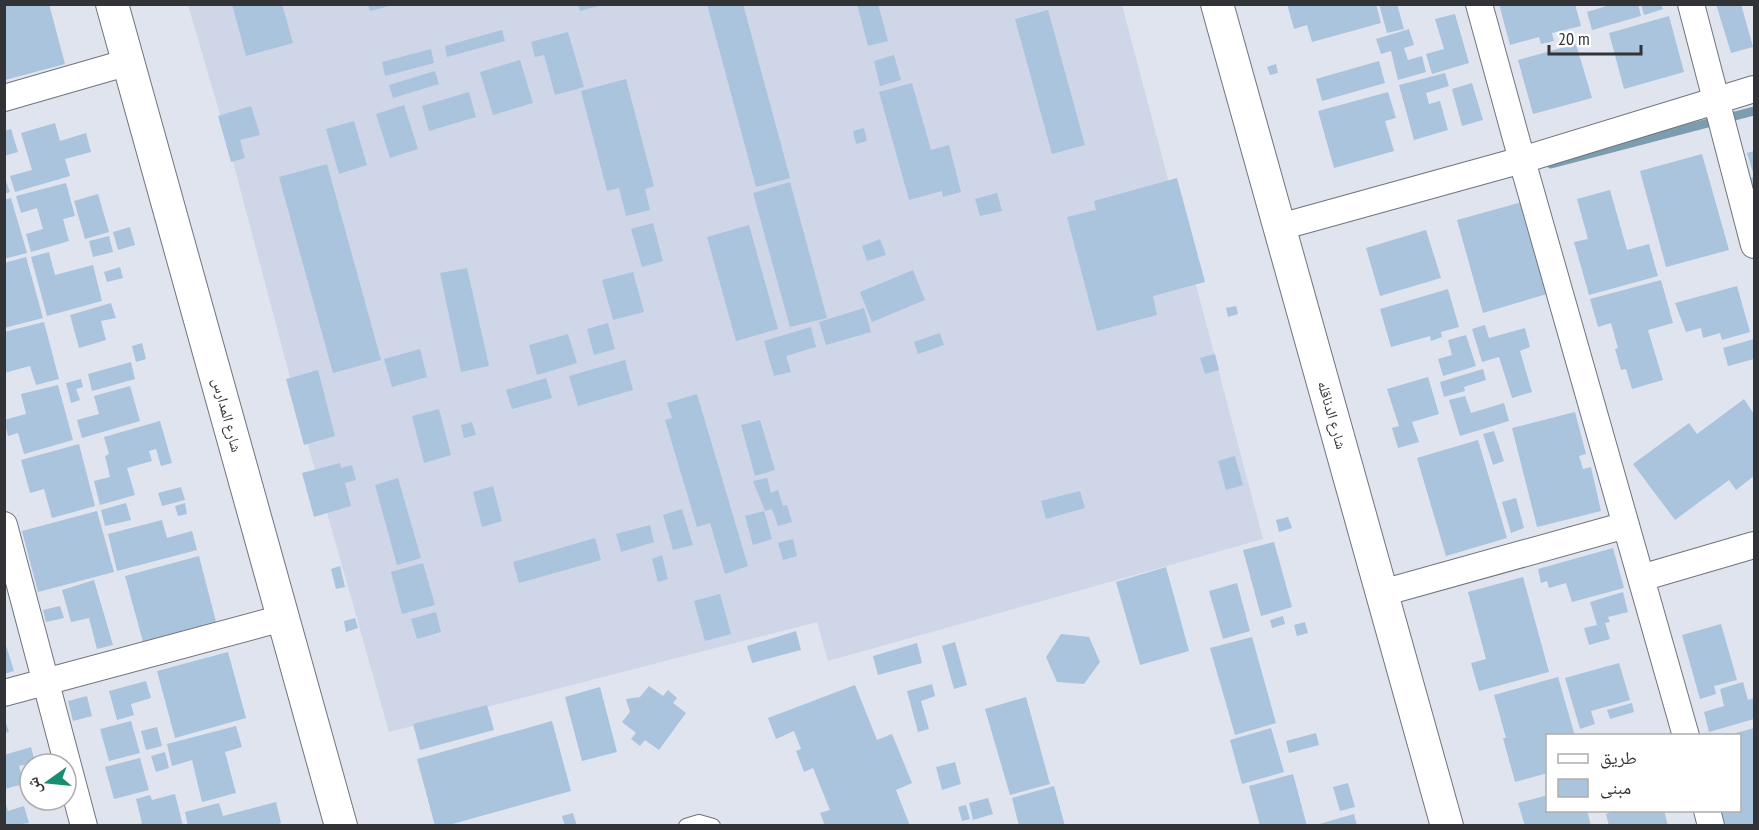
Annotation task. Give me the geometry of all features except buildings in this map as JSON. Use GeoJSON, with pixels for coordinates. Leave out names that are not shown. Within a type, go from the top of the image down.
{"type":"FeatureCollection","features":[{"type":"Feature","properties":{"kind":"street","name":"شارع المدارس"},"geometry":{"type":"LineString","coordinates":[[112,4],[341,825]]}},
{"type":"Feature","properties":{"kind":"street","name":"شارع الدناقله"},"geometry":{"type":"LineString","coordinates":[[1217,4],[1447,825]]}},
{"type":"Feature","properties":{"kind":"street"},"geometry":{"type":"LineString","coordinates":[[1479,4],[1686,734]]}},
{"type":"Feature","properties":{"kind":"street"},"geometry":{"type":"LineString","coordinates":[[1691,4],[1755,245]]}},
{"type":"Feature","properties":{"kind":"street"},"geometry":{"type":"LineString","coordinates":[[4,98],[129,62]]}},
{"type":"Feature","properties":{"kind":"street"},"geometry":{"type":"LineString","coordinates":[[1280,227],[1522,160],[1755,89]]}},
{"type":"Feature","properties":{"kind":"street"},"geometry":{"type":"LineString","coordinates":[[4,525],[84,825]]}},
{"type":"Feature","properties":{"kind":"street"},"geometry":{"type":"LineString","coordinates":[[1382,593],[1626,525]]}},
{"type":"Feature","properties":{"kind":"street"},"geometry":{"type":"LineString","coordinates":[[1641,578],[1755,545]]}},
{"type":"Feature","properties":{"kind":"street"},"geometry":{"type":"LineString","coordinates":[[4,693],[283,618]]}},
{"type":"Feature","properties":{"kind":"lane"},"geometry":{"type":"LineString","coordinates":[[686,825],[699,822],[713,825]]}},
{"type":"Feature","properties":{"kind":"shaded area"},"geometry":{"type":"Polygon","coordinates":[[[188,5],[1122,5],[1263,539],[828,661],[817,622],[389,732],[308,445],[224,128],[188,5]]]}},
{"type":"Feature","properties":{"kind":"waterway"},"geometry":{"type":"LineString","coordinates":[[1551,164],[1754,111]]}}]}
